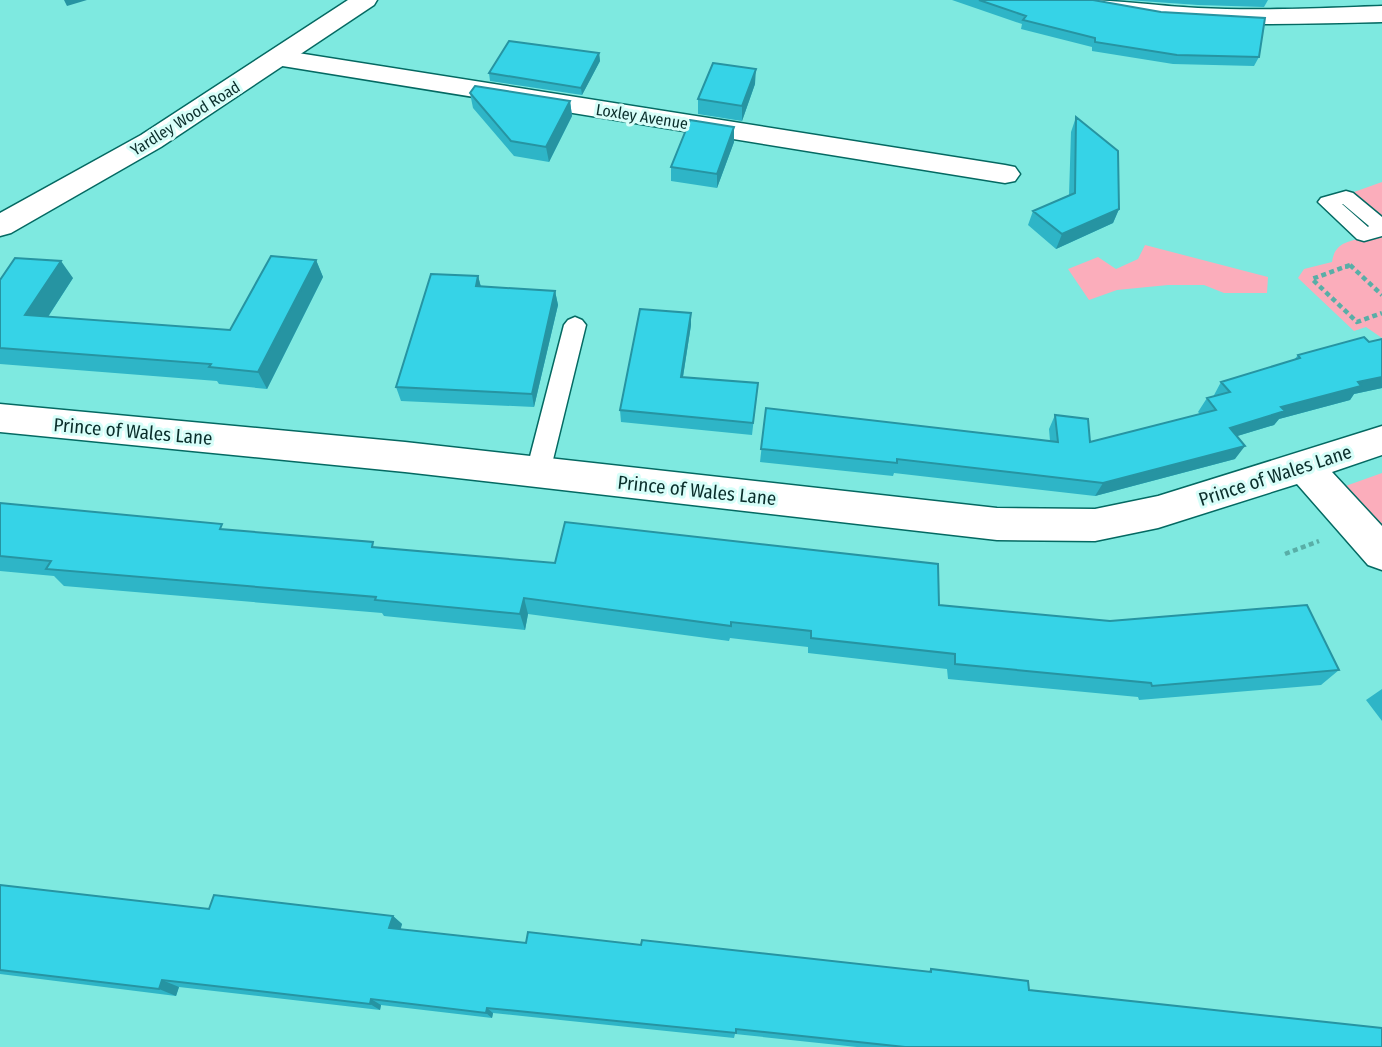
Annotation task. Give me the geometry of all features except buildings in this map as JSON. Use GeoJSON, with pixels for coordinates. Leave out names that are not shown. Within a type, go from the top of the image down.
{"type":"FeatureCollection","features":[{"type":"Feature","properties":{"kind":"street","name":"Yardley Wood Road"},"geometry":{"type":"LineString","coordinates":[[0,226],[151,141],[365,0]]}},
{"type":"Feature","properties":{"kind":"street"},"geometry":{"type":"LineString","coordinates":[[1092,0],[1142,10],[1201,14],[1382,14]]}},
{"type":"Feature","properties":{"kind":"street","name":"Loxley Avenue"},"geometry":{"type":"LineString","coordinates":[[279,58],[1005,174]]}},
{"type":"Feature","properties":{"kind":"street","name":"Prince of Wales Lane"},"geometry":{"type":"LineString","coordinates":[[0,418],[538,472],[997,524],[1096,525],[1158,512],[1382,440]]}},
{"type":"Feature","properties":{"kind":"street"},"geometry":{"type":"LineString","coordinates":[[1304,467],[1382,554]]}},
{"type":"Feature","properties":{"kind":"lane"},"geometry":{"type":"LineString","coordinates":[[538,472],[575,325]]}},
{"type":"Feature","properties":{"kind":"path"},"geometry":{"type":"LineString","coordinates":[[1382,295],[1350,265],[1312,279],[1357,322],[1382,313]]}},
{"type":"Feature","properties":{"kind":"shaded area"},"geometry":{"type":"Polygon","coordinates":[[[1382,182],[1382,338],[1366,327],[1354,331],[1298,278],[1304,269],[1332,262],[1336,250],[1343,244],[1366,237],[1326,202],[1382,182]]]}},
{"type":"Feature","properties":{"kind":"shaded area"},"geometry":{"type":"Polygon","coordinates":[[[1145,245],[1268,277],[1267,293],[1224,293],[1204,285],[1168,285],[1117,290],[1089,300],[1068,269],[1098,257],[1116,269],[1138,259],[1145,245]]]}},
{"type":"Feature","properties":{"kind":"shaded area"},"geometry":{"type":"Polygon","coordinates":[[[1382,473],[1382,530],[1340,488],[1382,473]]]}}]}
